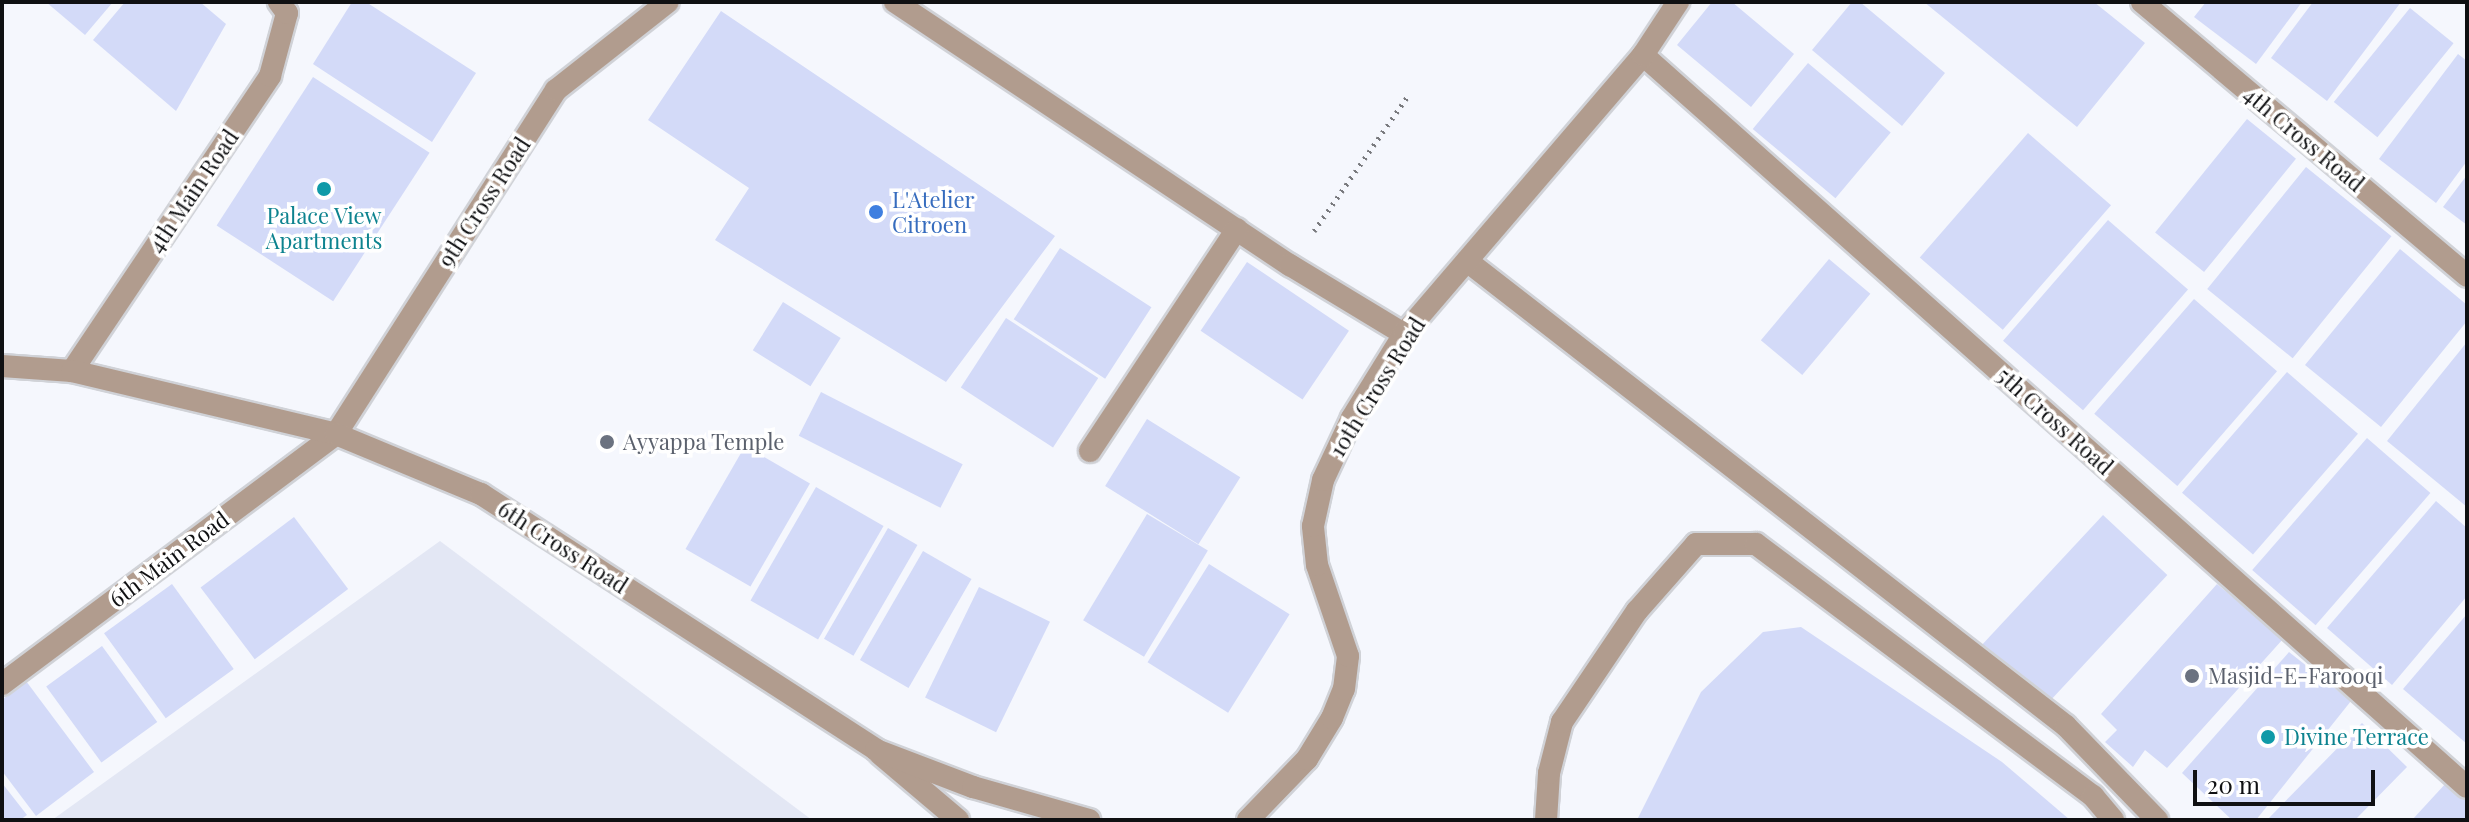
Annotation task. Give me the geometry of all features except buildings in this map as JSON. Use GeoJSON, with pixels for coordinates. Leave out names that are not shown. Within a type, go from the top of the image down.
{"type":"FeatureCollection","features":[{"type":"Feature","properties":{"kind":"street","name":"4th Main Road"},"geometry":{"type":"LineString","coordinates":[[72,371],[270,76],[287,13],[279,2]]}},
{"type":"Feature","properties":{"kind":"street","name":"9th Cross Road"},"geometry":{"type":"LineString","coordinates":[[336,434],[556,90],[668,2]]}},
{"type":"Feature","properties":{"kind":"street"},"geometry":{"type":"LineString","coordinates":[[895,2],[1290,265],[1404,334]]}},
{"type":"Feature","properties":{"kind":"street","name":"10th Cross Road"},"geometry":{"type":"LineString","coordinates":[[1248,820],[1307,759],[1332,718],[1344,689],[1348,656],[1313,546],[1316,502],[1331,459],[1352,418],[1404,334],[1643,55],[1678,2]]}},
{"type":"Feature","properties":{"kind":"street","name":"4th Cross Road"},"geometry":{"type":"LineString","coordinates":[[2142,2],[2467,276]]}},
{"type":"Feature","properties":{"kind":"street","name":"5th Cross Road"},"geometry":{"type":"LineString","coordinates":[[1643,55],[2467,787]]}},
{"type":"Feature","properties":{"kind":"street"},"geometry":{"type":"LineString","coordinates":[[1090,451],[1237,229]]}},
{"type":"Feature","properties":{"kind":"street"},"geometry":{"type":"LineString","coordinates":[[1467,261],[2066,726],[2157,820]]}},
{"type":"Feature","properties":{"kind":"street","name":"6th Cross Road"},"geometry":{"type":"LineString","coordinates":[[2,366],[72,371],[336,434],[481,494],[876,750],[973,787],[1089,820]]}},
{"type":"Feature","properties":{"kind":"street","name":"6th Main Road"},"geometry":{"type":"LineString","coordinates":[[2,684],[336,434]]}},
{"type":"Feature","properties":{"kind":"street"},"geometry":{"type":"LineString","coordinates":[[1546,820],[1549,773],[1562,722],[1637,611],[1696,544],[1756,544],[2093,796],[2113,820]]}},
{"type":"Feature","properties":{"kind":"street"},"geometry":{"type":"LineString","coordinates":[[876,750],[958,820]]}},
{"type":"Feature","properties":{"kind":"path"},"geometry":{"type":"LineString","coordinates":[[1290,265],[1408,96]]}},
{"type":"Feature","properties":{"kind":"shaded area"},"geometry":{"type":"Polygon","coordinates":[[[440,541],[812,820],[52,820],[440,541]]]}},
{"type":"Feature","properties":{"kind":"place","name":"Palace View Apartments"},"geometry":{"type":"Point","coordinates":[324,189]}},
{"type":"Feature","properties":{"kind":"place","name":"L'Atelier Citroen"},"geometry":{"type":"Point","coordinates":[876,212]}},
{"type":"Feature","properties":{"kind":"place","name":"Ayyappa Temple"},"geometry":{"type":"Point","coordinates":[607,442]}},
{"type":"Feature","properties":{"kind":"place","name":"Masjid-E-Farooqi"},"geometry":{"type":"Point","coordinates":[2192,676]}},
{"type":"Feature","properties":{"kind":"place","name":"Divine Terrace"},"geometry":{"type":"Point","coordinates":[2268,737]}}]}
